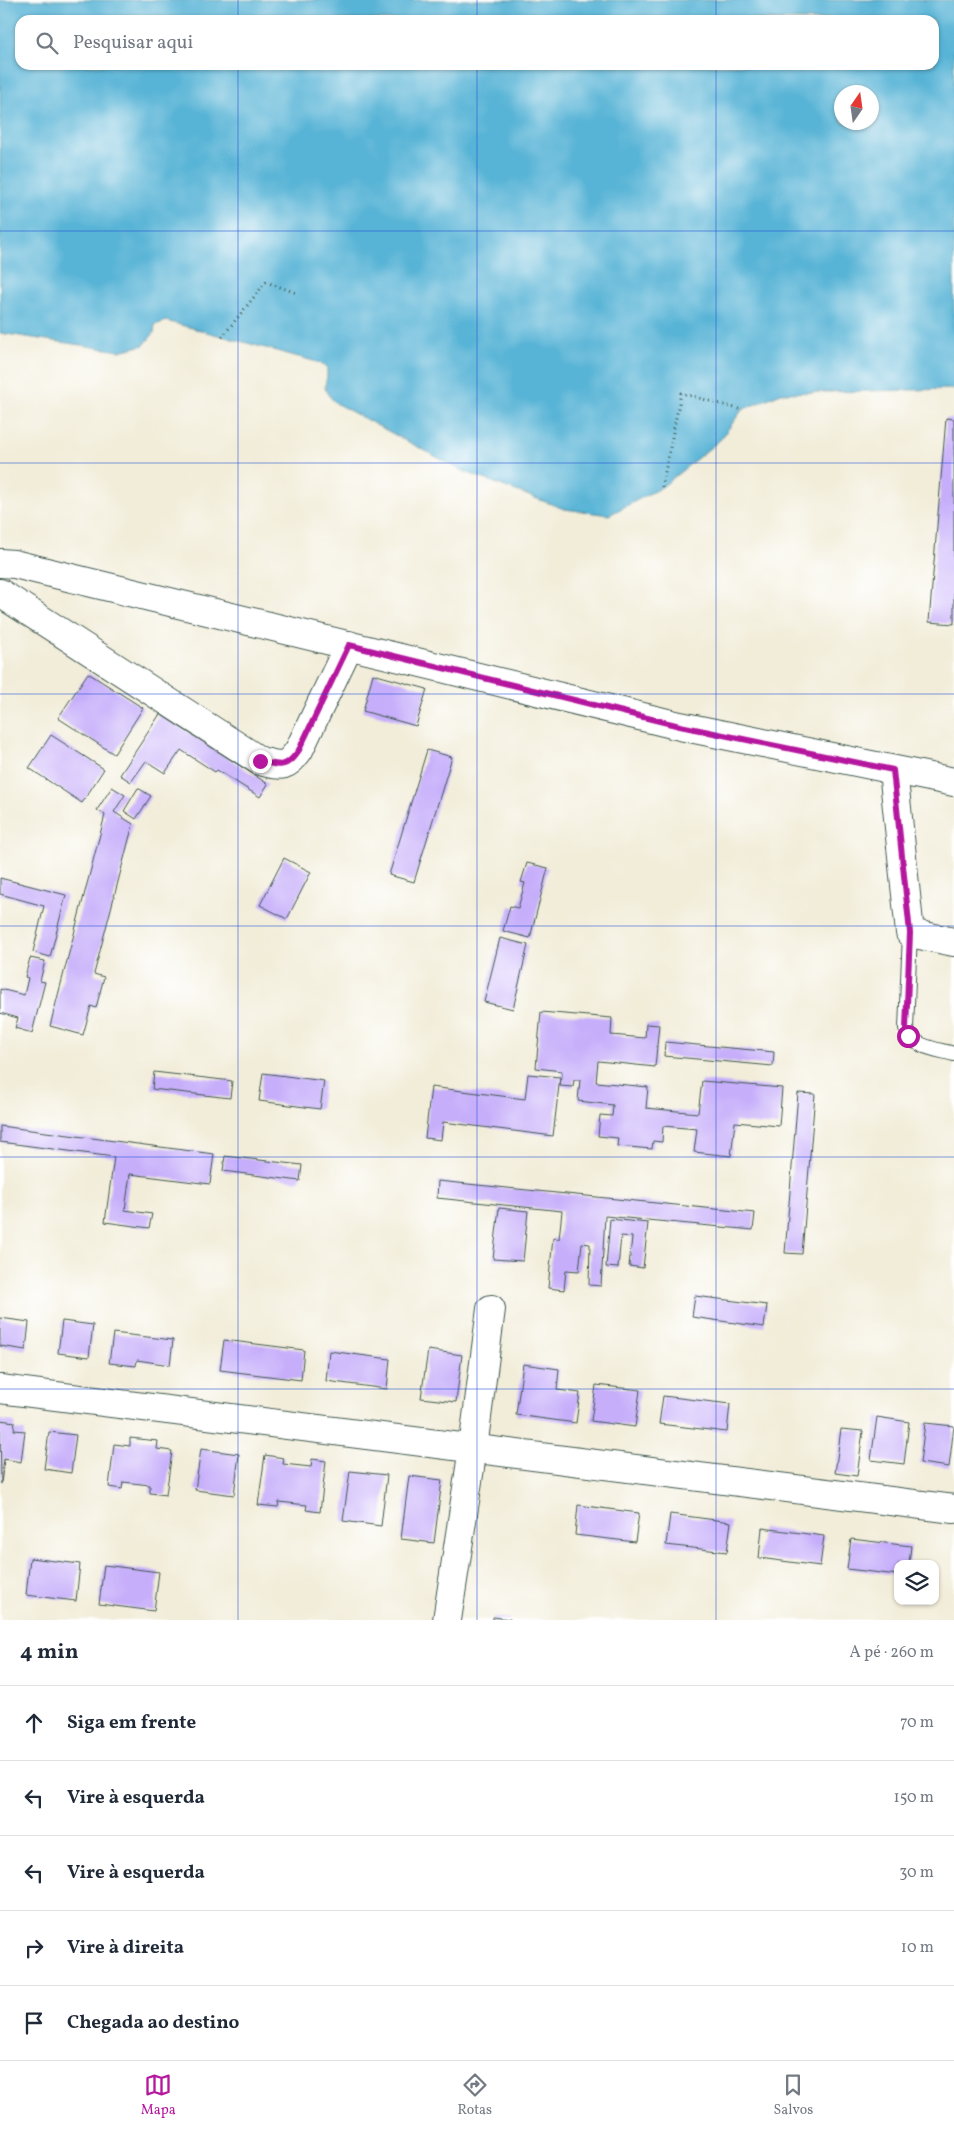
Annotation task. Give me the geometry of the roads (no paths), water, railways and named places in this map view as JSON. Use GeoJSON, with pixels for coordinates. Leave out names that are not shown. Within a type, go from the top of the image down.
{"type":"FeatureCollection","features":[{"type":"Feature","properties":{"kind":"street"},"geometry":{"type":"LineString","coordinates":[[0,563],[14,564],[680,726],[954,782]]}},
{"type":"Feature","properties":{"kind":"street"},"geometry":{"type":"LineString","coordinates":[[0,593],[260,761],[280,766],[290,763],[299,750],[349,645]]}},
{"type":"Feature","properties":{"kind":"street"},"geometry":{"type":"LineString","coordinates":[[893,770],[910,933],[954,942]]}},
{"type":"Feature","properties":{"kind":"street"},"geometry":{"type":"LineString","coordinates":[[447,1620],[473,1448],[491,1309]]}},
{"type":"Feature","properties":{"kind":"street"},"geometry":{"type":"LineString","coordinates":[[0,1389],[954,1508]]}},
{"type":"Feature","properties":{"kind":"lane"},"geometry":{"type":"LineString","coordinates":[[910,933],[906,1028],[908,1036],[916,1043],[954,1054]]}},
{"type":"Feature","properties":{"kind":"water"},"geometry":{"type":"Polygon","coordinates":[[[0,0],[954,0],[954,389],[781,393],[742,410],[721,439],[662,487],[609,515],[564,509],[463,471],[337,404],[325,388],[327,378],[326,366],[317,362],[166,321],[155,325],[154,333],[144,345],[120,351],[0,333],[0,0]]]}}]}
